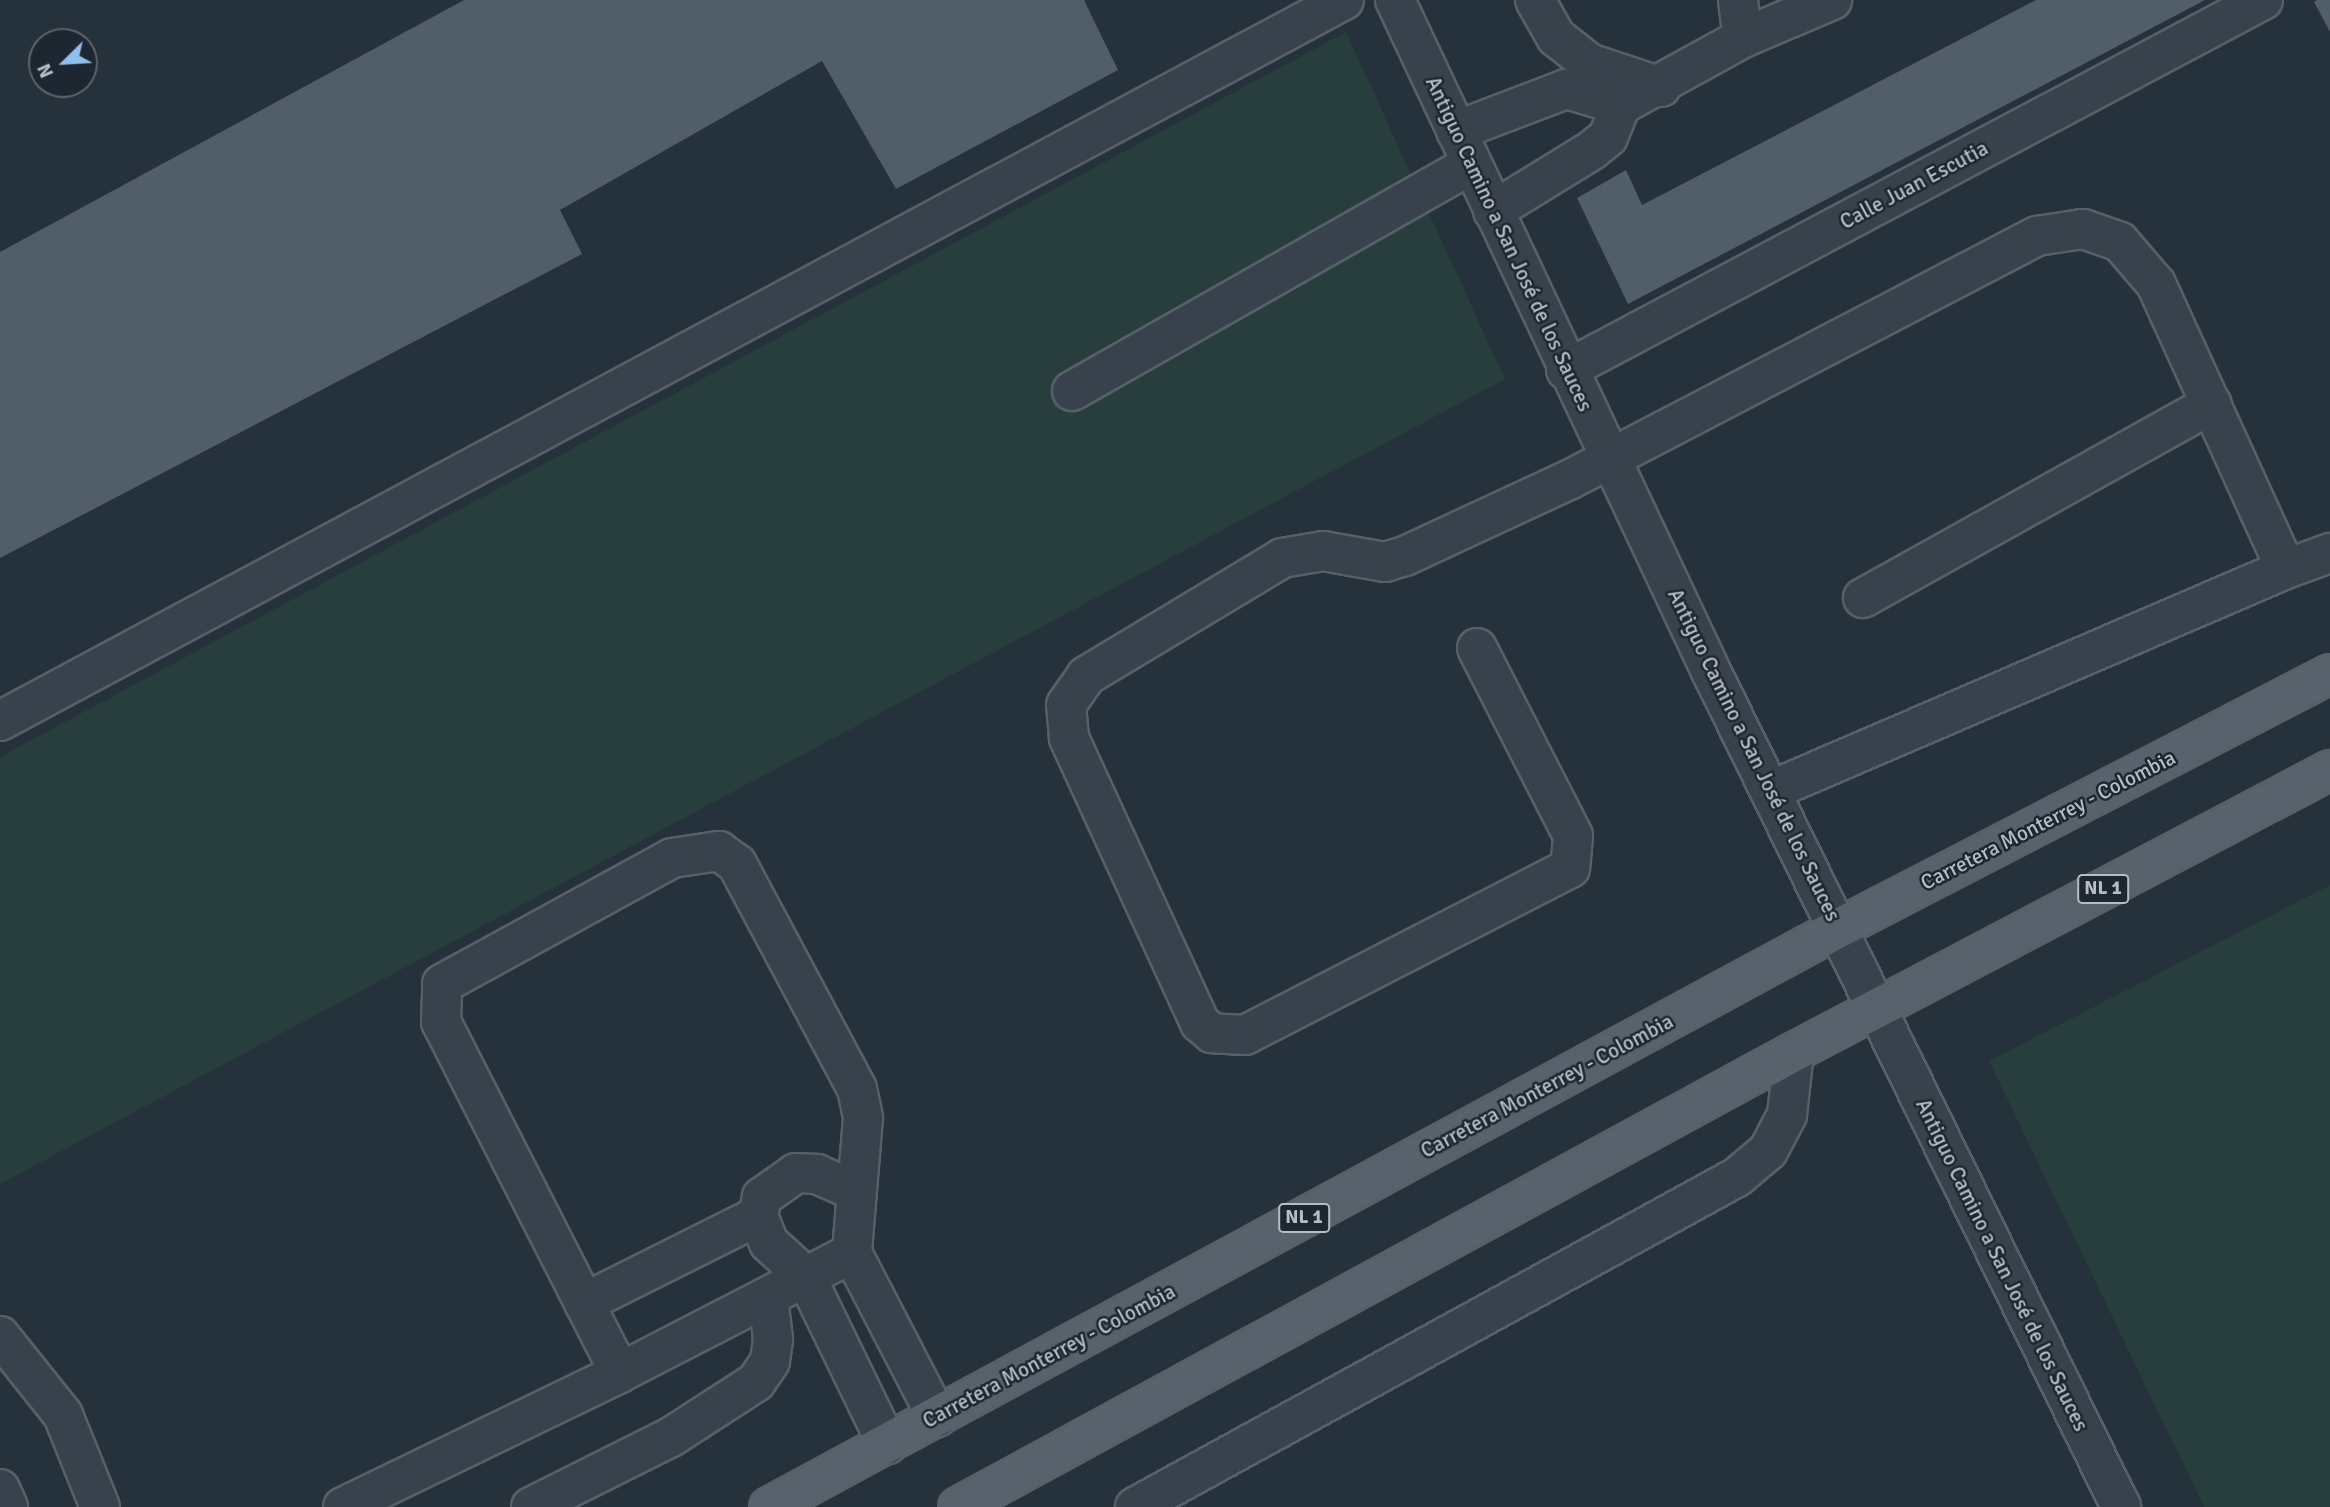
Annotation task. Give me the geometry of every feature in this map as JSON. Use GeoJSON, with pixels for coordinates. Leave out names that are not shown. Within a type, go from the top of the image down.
{"type":"FeatureCollection","features":[{"type":"Feature","properties":{"kind":"main road","name":"Carretera Monterrey - Colombia"},"geometry":{"type":"LineString","coordinates":[[769,1507],[1839,928],[2330,674]]}},
{"type":"Feature","properties":{"kind":"main road","name":"NL 1"},"geometry":{"type":"LineString","coordinates":[[958,1507],[1794,1052],[2330,770]]}},
{"type":"Feature","properties":{"kind":"street"},"geometry":{"type":"LineString","coordinates":[[0,721],[1344,0]]}},
{"type":"Feature","properties":{"kind":"street","name":"Antiguo Camino a San José de los Sauces"},"geometry":{"type":"LineString","coordinates":[[1395,0],[1566,370],[2121,1507]]}},
{"type":"Feature","properties":{"kind":"street"},"geometry":{"type":"LineString","coordinates":[[1535,0],[1556,37],[1589,63],[1661,87]]}},
{"type":"Feature","properties":{"kind":"street"},"geometry":{"type":"LineString","coordinates":[[1738,0],[1743,38]]}},
{"type":"Feature","properties":{"kind":"street"},"geometry":{"type":"LineString","coordinates":[[1072,391],[1463,148],[1566,89],[1621,105],[1661,87],[1743,38],[1832,0]]}},
{"type":"Feature","properties":{"kind":"street","name":"Calle Juan Escutia"},"geometry":{"type":"LineString","coordinates":[[1566,370],[2263,0]]}},
{"type":"Feature","properties":{"kind":"street"},"geometry":{"type":"LineString","coordinates":[[1493,211],[1592,150],[1608,137],[1621,105]]}},
{"type":"Feature","properties":{"kind":"street"},"geometry":{"type":"LineString","coordinates":[[1476,648],[1573,836],[1570,868],[1245,1035],[1212,1032],[1200,1023],[1069,738],[1066,705],[1086,676],[1282,558],[1323,551],[1385,562],[1405,556],[1609,457],[2037,236],[2083,229],[2120,242],[2156,284],[2286,569]]}},
{"type":"Feature","properties":{"kind":"street"},"geometry":{"type":"LineString","coordinates":[[1863,598],[2212,404]]}},
{"type":"Feature","properties":{"kind":"street"},"geometry":{"type":"LineString","coordinates":[[1772,790],[2286,569],[2330,553]]}},
{"type":"Feature","properties":{"kind":"street"},"geometry":{"type":"LineString","coordinates":[[620,1373],[441,1022],[438,998],[455,971],[673,858],[719,851],[737,864],[857,1089],[863,1118],[852,1253],[937,1417]]}},
{"type":"Feature","properties":{"kind":"street"},"geometry":{"type":"LineString","coordinates":[[1135,1507],[1737,1177],[1768,1151],[1787,1115],[1794,1052]]}},
{"type":"Feature","properties":{"kind":"street"},"geometry":{"type":"LineString","coordinates":[[855,1191],[817,1174],[796,1173],[762,1197],[758,1216],[769,1242],[806,1277],[887,1444]]}},
{"type":"Feature","properties":{"kind":"street"},"geometry":{"type":"LineString","coordinates":[[584,1303],[758,1216]]}},
{"type":"Feature","properties":{"kind":"street"},"geometry":{"type":"LineString","coordinates":[[343,1507],[620,1373],[852,1253]]}},
{"type":"Feature","properties":{"kind":"street"},"geometry":{"type":"LineString","coordinates":[[530,1507],[671,1437],[756,1382],[772,1350],[768,1297]]}},
{"type":"Feature","properties":{"kind":"street"},"geometry":{"type":"LineString","coordinates":[[0,1336],[63,1415],[100,1507]]}},
{"type":"Feature","properties":{"kind":"street"},"geometry":{"type":"LineString","coordinates":[[0,1489],[8,1507]]}},
{"type":"Feature","properties":{"kind":"green space"},"geometry":{"type":"Polygon","coordinates":[[[1346,32],[1505,379],[0,1184],[0,757],[1346,32]]]}},
{"type":"Feature","properties":{"kind":"green space"},"geometry":{"type":"Polygon","coordinates":[[[2330,885],[2330,1507],[2204,1507],[1989,1061],[2330,885]]]}},
{"type":"Feature","properties":{"kind":"building"},"geometry":{"type":"Polygon","coordinates":[[[464,0],[1084,0],[1118,70],[896,189],[822,61],[560,210],[582,254],[0,558],[0,252],[464,0]]]}},
{"type":"Feature","properties":{"kind":"building"},"geometry":{"type":"Polygon","coordinates":[[[2036,0],[2205,0],[1628,304],[1577,198],[1626,170],[1642,205],[2036,0]]]}},
{"type":"Feature","properties":{"kind":"building"},"geometry":{"type":"Polygon","coordinates":[[[2330,0],[2330,32],[2314,2],[2330,0]]]}}]}
